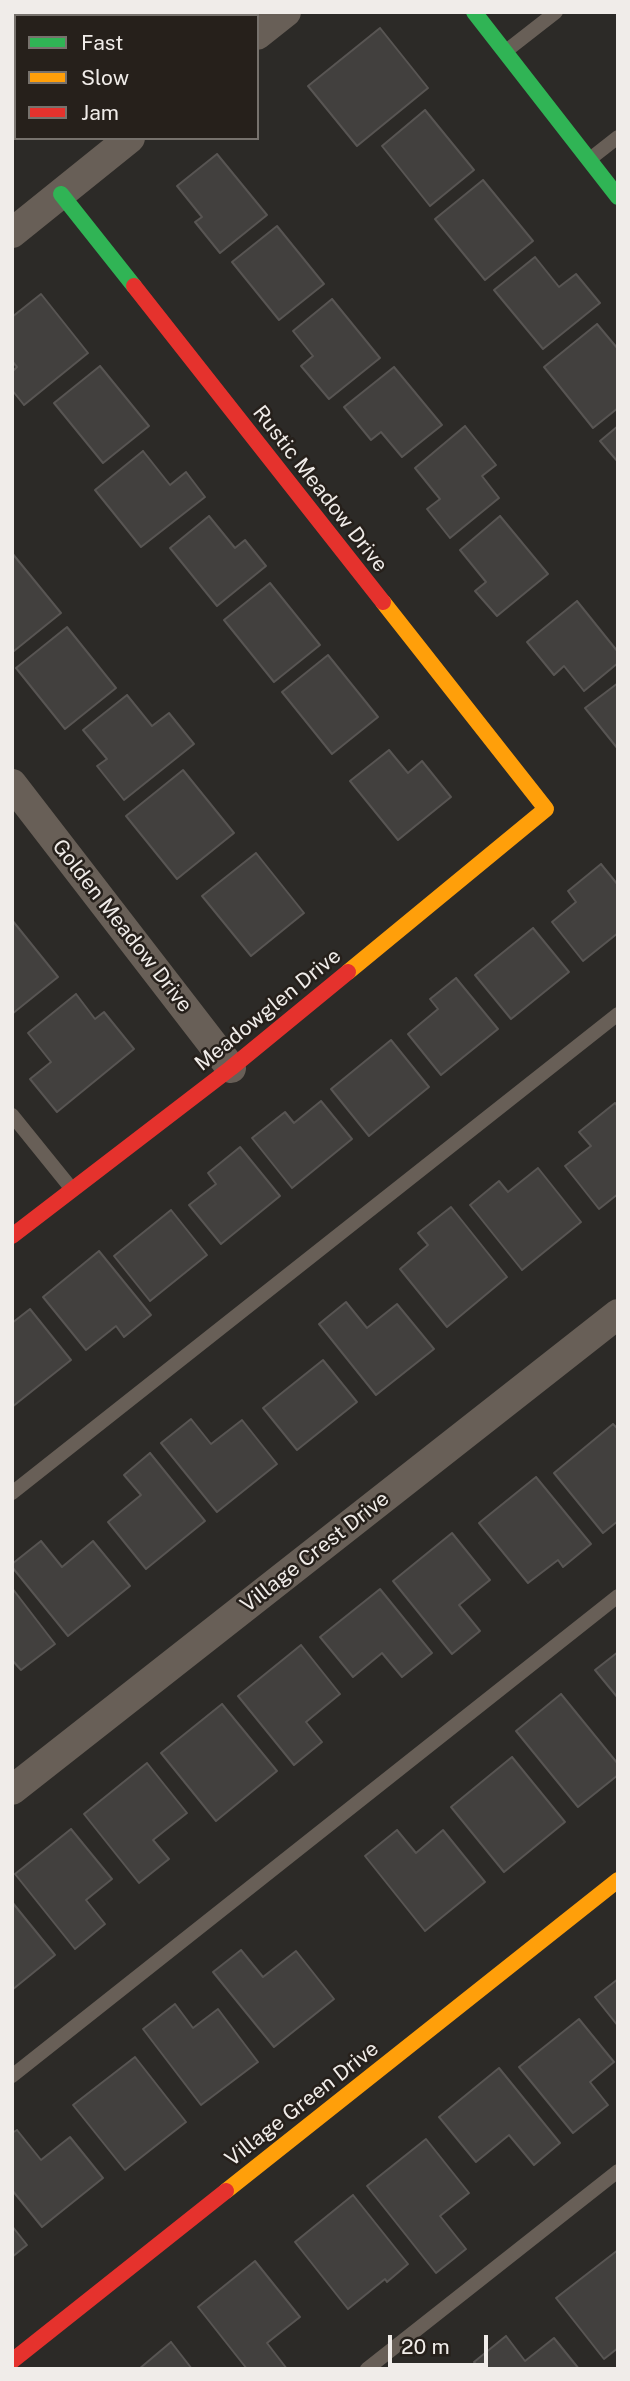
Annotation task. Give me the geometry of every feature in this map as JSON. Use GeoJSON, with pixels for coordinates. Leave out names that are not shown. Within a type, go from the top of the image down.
{"type":"FeatureCollection","features":[{"type":"Feature","properties":{"kind":"street"},"geometry":{"type":"LineString","coordinates":[[259,34],[286,12]]}},
{"type":"Feature","properties":{"kind":"street"},"geometry":{"type":"LineString","coordinates":[[474,12],[618,197]]}},
{"type":"Feature","properties":{"kind":"street"},"geometry":{"type":"LineString","coordinates":[[12,233],[128,140]]}},
{"type":"Feature","properties":{"kind":"street","name":"Rustic Meadow Drive"},"geometry":{"type":"LineString","coordinates":[[61,194],[545,809]]}},
{"type":"Feature","properties":{"kind":"street","name":"Golden Meadow Drive"},"geometry":{"type":"LineString","coordinates":[[12,783],[231,1068]]}},
{"type":"Feature","properties":{"kind":"street","name":"Meadowglen Drive"},"geometry":{"type":"LineString","coordinates":[[12,1236],[231,1068],[545,809]]}},
{"type":"Feature","properties":{"kind":"street","name":"Village Crest Drive"},"geometry":{"type":"LineString","coordinates":[[12,1790],[618,1314]]}},
{"type":"Feature","properties":{"kind":"street","name":"Village Green Drive"},"geometry":{"type":"LineString","coordinates":[[12,2361],[618,1880]]}},
{"type":"Feature","properties":{"kind":"lane"},"geometry":{"type":"LineString","coordinates":[[505,52],[556,12]]}},
{"type":"Feature","properties":{"kind":"lane"},"geometry":{"type":"LineString","coordinates":[[589,160],[618,137]]}},
{"type":"Feature","properties":{"kind":"lane"},"geometry":{"type":"LineString","coordinates":[[12,1493],[618,1014]]}},
{"type":"Feature","properties":{"kind":"lane"},"geometry":{"type":"LineString","coordinates":[[12,1115],[71,1189]]}},
{"type":"Feature","properties":{"kind":"lane"},"geometry":{"type":"LineString","coordinates":[[12,2076],[618,1596]]}},
{"type":"Feature","properties":{"kind":"lane"},"geometry":{"type":"LineString","coordinates":[[367,2369],[618,2171]]}},
{"type":"Feature","properties":{"kind":"building"},"geometry":{"type":"Polygon","coordinates":[[[380,28],[428,88],[357,146],[308,86],[380,28]]]}},
{"type":"Feature","properties":{"kind":"building"},"geometry":{"type":"Polygon","coordinates":[[[425,110],[474,170],[430,206],[382,146],[425,110]]]}},
{"type":"Feature","properties":{"kind":"building"},"geometry":{"type":"Polygon","coordinates":[[[217,154],[267,215],[220,253],[195,222],[202,217],[177,186],[217,154]]]}},
{"type":"Feature","properties":{"kind":"building"},"geometry":{"type":"Polygon","coordinates":[[[483,180],[533,241],[485,280],[435,219],[483,180]]]}},
{"type":"Feature","properties":{"kind":"building"},"geometry":{"type":"Polygon","coordinates":[[[277,226],[324,284],[279,320],[232,262],[277,226]]]}},
{"type":"Feature","properties":{"kind":"building"},"geometry":{"type":"Polygon","coordinates":[[[535,257],[559,287],[576,274],[600,303],[543,349],[494,290],[535,257]]]}},
{"type":"Feature","properties":{"kind":"building"},"geometry":{"type":"Polygon","coordinates":[[[41,294],[88,353],[24,405],[12,390],[12,372],[17,367],[12,361],[12,317],[41,294]]]}},
{"type":"Feature","properties":{"kind":"building"},"geometry":{"type":"Polygon","coordinates":[[[332,299],[380,358],[329,399],[301,366],[313,356],[293,331],[332,299]]]}},
{"type":"Feature","properties":{"kind":"building"},"geometry":{"type":"Polygon","coordinates":[[[597,324],[618,349],[618,408],[593,428],[544,367],[597,324]]]}},
{"type":"Feature","properties":{"kind":"building"},"geometry":{"type":"Polygon","coordinates":[[[100,366],[149,426],[103,463],[54,403],[100,366]]]}},
{"type":"Feature","properties":{"kind":"building"},"geometry":{"type":"Polygon","coordinates":[[[394,367],[442,425],[402,457],[381,432],[371,440],[344,407],[394,367]]]}},
{"type":"Feature","properties":{"kind":"building"},"geometry":{"type":"Polygon","coordinates":[[[465,426],[496,465],[482,476],[499,498],[450,538],[427,509],[440,499],[415,468],[465,426]]]}},
{"type":"Feature","properties":{"kind":"building"},"geometry":{"type":"Polygon","coordinates":[[[618,426],[618,462],[600,441],[618,426]]]}},
{"type":"Feature","properties":{"kind":"building"},"geometry":{"type":"Polygon","coordinates":[[[143,451],[170,485],[186,472],[205,497],[141,547],[95,490],[143,451]]]}},
{"type":"Feature","properties":{"kind":"building"},"geometry":{"type":"Polygon","coordinates":[[[209,516],[235,548],[245,540],[266,566],[217,606],[170,548],[209,516]]]}},
{"type":"Feature","properties":{"kind":"building"},"geometry":{"type":"Polygon","coordinates":[[[500,516],[548,574],[497,616],[475,591],[486,582],[460,550],[500,516]]]}},
{"type":"Feature","properties":{"kind":"building"},"geometry":{"type":"Polygon","coordinates":[[[12,553],[61,613],[14,651],[12,650],[12,553]]]}},
{"type":"Feature","properties":{"kind":"building"},"geometry":{"type":"Polygon","coordinates":[[[270,583],[320,645],[274,682],[224,620],[270,583]]]}},
{"type":"Feature","properties":{"kind":"building"},"geometry":{"type":"Polygon","coordinates":[[[577,601],[618,652],[618,663],[584,691],[564,666],[554,675],[527,642],[577,601]]]}},
{"type":"Feature","properties":{"kind":"building"},"geometry":{"type":"Polygon","coordinates":[[[67,627],[116,688],[65,729],[16,668],[67,627]]]}},
{"type":"Feature","properties":{"kind":"building"},"geometry":{"type":"Polygon","coordinates":[[[328,655],[378,717],[332,754],[282,692],[328,655]]]}},
{"type":"Feature","properties":{"kind":"building"},"geometry":{"type":"Polygon","coordinates":[[[618,683],[618,749],[585,708],[618,683]]]}},
{"type":"Feature","properties":{"kind":"building"},"geometry":{"type":"Polygon","coordinates":[[[127,695],[152,726],[169,713],[194,744],[124,800],[97,766],[107,759],[83,730],[127,695]]]}},
{"type":"Feature","properties":{"kind":"building"},"geometry":{"type":"Polygon","coordinates":[[[389,750],[408,773],[422,761],[451,797],[398,840],[350,781],[389,750]]]}},
{"type":"Feature","properties":{"kind":"building"},"geometry":{"type":"Polygon","coordinates":[[[183,770],[234,833],[177,879],[126,816],[183,770]]]}},
{"type":"Feature","properties":{"kind":"building"},"geometry":{"type":"Polygon","coordinates":[[[256,853],[304,913],[251,956],[202,896],[256,853]]]}},
{"type":"Feature","properties":{"kind":"building"},"geometry":{"type":"Polygon","coordinates":[[[601,864],[618,885],[618,933],[583,961],[552,922],[576,902],[568,891],[601,864]]]}},
{"type":"Feature","properties":{"kind":"building"},"geometry":{"type":"Polygon","coordinates":[[[12,920],[58,977],[12,1014],[12,920]]]}},
{"type":"Feature","properties":{"kind":"building"},"geometry":{"type":"Polygon","coordinates":[[[533,928],[569,972],[511,1019],[475,975],[533,928]]]}},
{"type":"Feature","properties":{"kind":"building"},"geometry":{"type":"Polygon","coordinates":[[[456,978],[498,1029],[441,1075],[408,1034],[438,1009],[430,999],[456,978]]]}},
{"type":"Feature","properties":{"kind":"building"},"geometry":{"type":"Polygon","coordinates":[[[76,994],[95,1019],[104,1012],[134,1049],[57,1112],[30,1079],[51,1062],[28,1033],[76,994]]]}},
{"type":"Feature","properties":{"kind":"building"},"geometry":{"type":"Polygon","coordinates":[[[391,1040],[429,1087],[369,1136],[331,1089],[391,1040]]]}},
{"type":"Feature","properties":{"kind":"building"},"geometry":{"type":"Polygon","coordinates":[[[321,1101],[352,1139],[292,1188],[252,1138],[285,1112],[294,1123],[321,1101]]]}},
{"type":"Feature","properties":{"kind":"building"},"geometry":{"type":"Polygon","coordinates":[[[615,1103],[618,1107],[618,1194],[599,1209],[565,1166],[591,1146],[579,1132],[615,1103]]]}},
{"type":"Feature","properties":{"kind":"building"},"geometry":{"type":"Polygon","coordinates":[[[240,1147],[280,1196],[221,1244],[189,1205],[216,1184],[208,1173],[240,1147]]]}},
{"type":"Feature","properties":{"kind":"building"},"geometry":{"type":"Polygon","coordinates":[[[538,1168],[581,1222],[522,1270],[470,1205],[499,1181],[508,1192],[538,1168]]]}},
{"type":"Feature","properties":{"kind":"building"},"geometry":{"type":"Polygon","coordinates":[[[451,1207],[507,1277],[447,1327],[400,1269],[428,1245],[418,1233],[451,1207]]]}},
{"type":"Feature","properties":{"kind":"building"},"geometry":{"type":"Polygon","coordinates":[[[171,1210],[207,1255],[150,1301],[114,1256],[171,1210]]]}},
{"type":"Feature","properties":{"kind":"building"},"geometry":{"type":"Polygon","coordinates":[[[99,1251],[151,1315],[124,1337],[116,1326],[86,1350],[43,1297],[99,1251]]]}},
{"type":"Feature","properties":{"kind":"building"},"geometry":{"type":"Polygon","coordinates":[[[346,1302],[367,1328],[397,1304],[434,1349],[376,1395],[319,1324],[346,1302]]]}},
{"type":"Feature","properties":{"kind":"building"},"geometry":{"type":"Polygon","coordinates":[[[30,1309],[71,1360],[12,1407],[12,1323],[30,1309]]]}},
{"type":"Feature","properties":{"kind":"building"},"geometry":{"type":"Polygon","coordinates":[[[323,1360],[357,1402],[297,1450],[263,1408],[323,1360]]]}},
{"type":"Feature","properties":{"kind":"building"},"geometry":{"type":"Polygon","coordinates":[[[191,1419],[211,1444],[242,1420],[277,1464],[217,1512],[161,1443],[191,1419]]]}},
{"type":"Feature","properties":{"kind":"building"},"geometry":{"type":"Polygon","coordinates":[[[613,1424],[618,1429],[618,1521],[603,1533],[554,1473],[613,1424]]]}},
{"type":"Feature","properties":{"kind":"building"},"geometry":{"type":"Polygon","coordinates":[[[150,1453],[205,1521],[146,1569],[108,1522],[141,1495],[124,1475],[150,1453]]]}},
{"type":"Feature","properties":{"kind":"building"},"geometry":{"type":"Polygon","coordinates":[[[536,1477],[591,1544],[563,1567],[558,1560],[528,1583],[479,1523],[536,1477]]]}},
{"type":"Feature","properties":{"kind":"building"},"geometry":{"type":"Polygon","coordinates":[[[452,1533],[490,1580],[459,1605],[480,1631],[452,1654],[393,1581],[452,1533]]]}},
{"type":"Feature","properties":{"kind":"building"},"geometry":{"type":"Polygon","coordinates":[[[41,1541],[62,1567],[93,1541],[130,1586],[68,1636],[12,1567],[12,1564],[41,1541]]]}},
{"type":"Feature","properties":{"kind":"building"},"geometry":{"type":"Polygon","coordinates":[[[12,1588],[55,1644],[21,1670],[12,1660],[12,1588]]]}},
{"type":"Feature","properties":{"kind":"building"},"geometry":{"type":"Polygon","coordinates":[[[380,1589],[432,1653],[402,1677],[382,1653],[353,1677],[320,1637],[380,1589]]]}},
{"type":"Feature","properties":{"kind":"building"},"geometry":{"type":"Polygon","coordinates":[[[301,1645],[340,1694],[306,1722],[322,1742],[294,1765],[238,1696],[301,1645]]]}},
{"type":"Feature","properties":{"kind":"building"},"geometry":{"type":"Polygon","coordinates":[[[618,1652],[618,1698],[595,1670],[618,1652]]]}},
{"type":"Feature","properties":{"kind":"building"},"geometry":{"type":"Polygon","coordinates":[[[561,1694],[618,1764],[618,1775],[578,1807],[516,1731],[561,1694]]]}},
{"type":"Feature","properties":{"kind":"building"},"geometry":{"type":"Polygon","coordinates":[[[222,1704],[277,1771],[216,1821],[161,1753],[222,1704]]]}},
{"type":"Feature","properties":{"kind":"building"},"geometry":{"type":"Polygon","coordinates":[[[512,1757],[565,1822],[504,1872],[451,1807],[512,1757]]]}},
{"type":"Feature","properties":{"kind":"building"},"geometry":{"type":"Polygon","coordinates":[[[147,1763],[187,1813],[153,1840],[169,1859],[139,1883],[84,1814],[147,1763]]]}},
{"type":"Feature","properties":{"kind":"building"},"geometry":{"type":"Polygon","coordinates":[[[71,1829],[112,1879],[86,1900],[105,1924],[75,1949],[15,1874],[71,1829]]]}},
{"type":"Feature","properties":{"kind":"building"},"geometry":{"type":"Polygon","coordinates":[[[397,1830],[416,1853],[443,1830],[485,1882],[425,1931],[365,1856],[397,1830]]]}},
{"type":"Feature","properties":{"kind":"building"},"geometry":{"type":"Polygon","coordinates":[[[12,1902],[55,1955],[12,1990],[12,1902]]]}},
{"type":"Feature","properties":{"kind":"building"},"geometry":{"type":"Polygon","coordinates":[[[241,1950],[263,1977],[296,1951],[334,1999],[274,2047],[213,1972],[241,1950]]]}},
{"type":"Feature","properties":{"kind":"building"},"geometry":{"type":"Polygon","coordinates":[[[618,1979],[618,2026],[595,1997],[618,1979]]]}},
{"type":"Feature","properties":{"kind":"building"},"geometry":{"type":"Polygon","coordinates":[[[175,2004],[193,2028],[218,2009],[258,2062],[201,2105],[143,2029],[175,2004]]]}},
{"type":"Feature","properties":{"kind":"building"},"geometry":{"type":"Polygon","coordinates":[[[579,2019],[614,2062],[590,2082],[608,2105],[573,2133],[519,2067],[579,2019]]]}},
{"type":"Feature","properties":{"kind":"building"},"geometry":{"type":"Polygon","coordinates":[[[135,2057],[186,2122],[125,2170],[73,2105],[135,2057]]]}},
{"type":"Feature","properties":{"kind":"building"},"geometry":{"type":"Polygon","coordinates":[[[499,2068],[560,2143],[534,2165],[509,2135],[476,2162],[439,2117],[499,2068]]]}},
{"type":"Feature","properties":{"kind":"building"},"geometry":{"type":"Polygon","coordinates":[[[17,2130],[41,2160],[70,2137],[103,2178],[42,2227],[12,2190],[12,2133],[17,2130]]]}},
{"type":"Feature","properties":{"kind":"building"},"geometry":{"type":"Polygon","coordinates":[[[426,2139],[469,2193],[440,2216],[466,2249],[436,2273],[367,2186],[426,2139]]]}},
{"type":"Feature","properties":{"kind":"building"},"geometry":{"type":"Polygon","coordinates":[[[353,2195],[408,2264],[348,2309],[295,2242],[353,2195]]]}},
{"type":"Feature","properties":{"kind":"building"},"geometry":{"type":"Polygon","coordinates":[[[12,2226],[27,2245],[12,2257],[12,2226]]]}},
{"type":"Feature","properties":{"kind":"building"},"geometry":{"type":"Polygon","coordinates":[[[618,2250],[618,2348],[604,2359],[556,2298],[618,2250]]]}},
{"type":"Feature","properties":{"kind":"building"},"geometry":{"type":"Polygon","coordinates":[[[255,2261],[300,2317],[267,2343],[287,2369],[247,2369],[198,2307],[255,2261]]]}},
{"type":"Feature","properties":{"kind":"building"},"geometry":{"type":"Polygon","coordinates":[[[506,2336],[525,2361],[554,2338],[579,2369],[480,2369],[474,2362],[506,2336]]]}},
{"type":"Feature","properties":{"kind":"building"},"geometry":{"type":"Polygon","coordinates":[[[171,2342],[192,2369],[139,2369],[171,2342]]]}},
{"type":"Feature","properties":{"kind":"traffic: fast"},"geometry":{"type":"LineString","coordinates":[[474,12],[618,197]]}},
{"type":"Feature","properties":{"kind":"traffic: fast"},"geometry":{"type":"LineString","coordinates":[[61,194],[134,286]]}},
{"type":"Feature","properties":{"kind":"traffic: slow"},"geometry":{"type":"LineString","coordinates":[[348,972],[546,809],[383,602]]}},
{"type":"Feature","properties":{"kind":"traffic: slow"},"geometry":{"type":"LineString","coordinates":[[226,2191],[618,1880]]}},
{"type":"Feature","properties":{"kind":"traffic: jam"},"geometry":{"type":"LineString","coordinates":[[134,286],[383,602]]}},
{"type":"Feature","properties":{"kind":"traffic: jam"},"geometry":{"type":"LineString","coordinates":[[12,1236],[231,1068],[348,972]]}},
{"type":"Feature","properties":{"kind":"traffic: jam"},"geometry":{"type":"LineString","coordinates":[[12,2361],[226,2191]]}}]}
